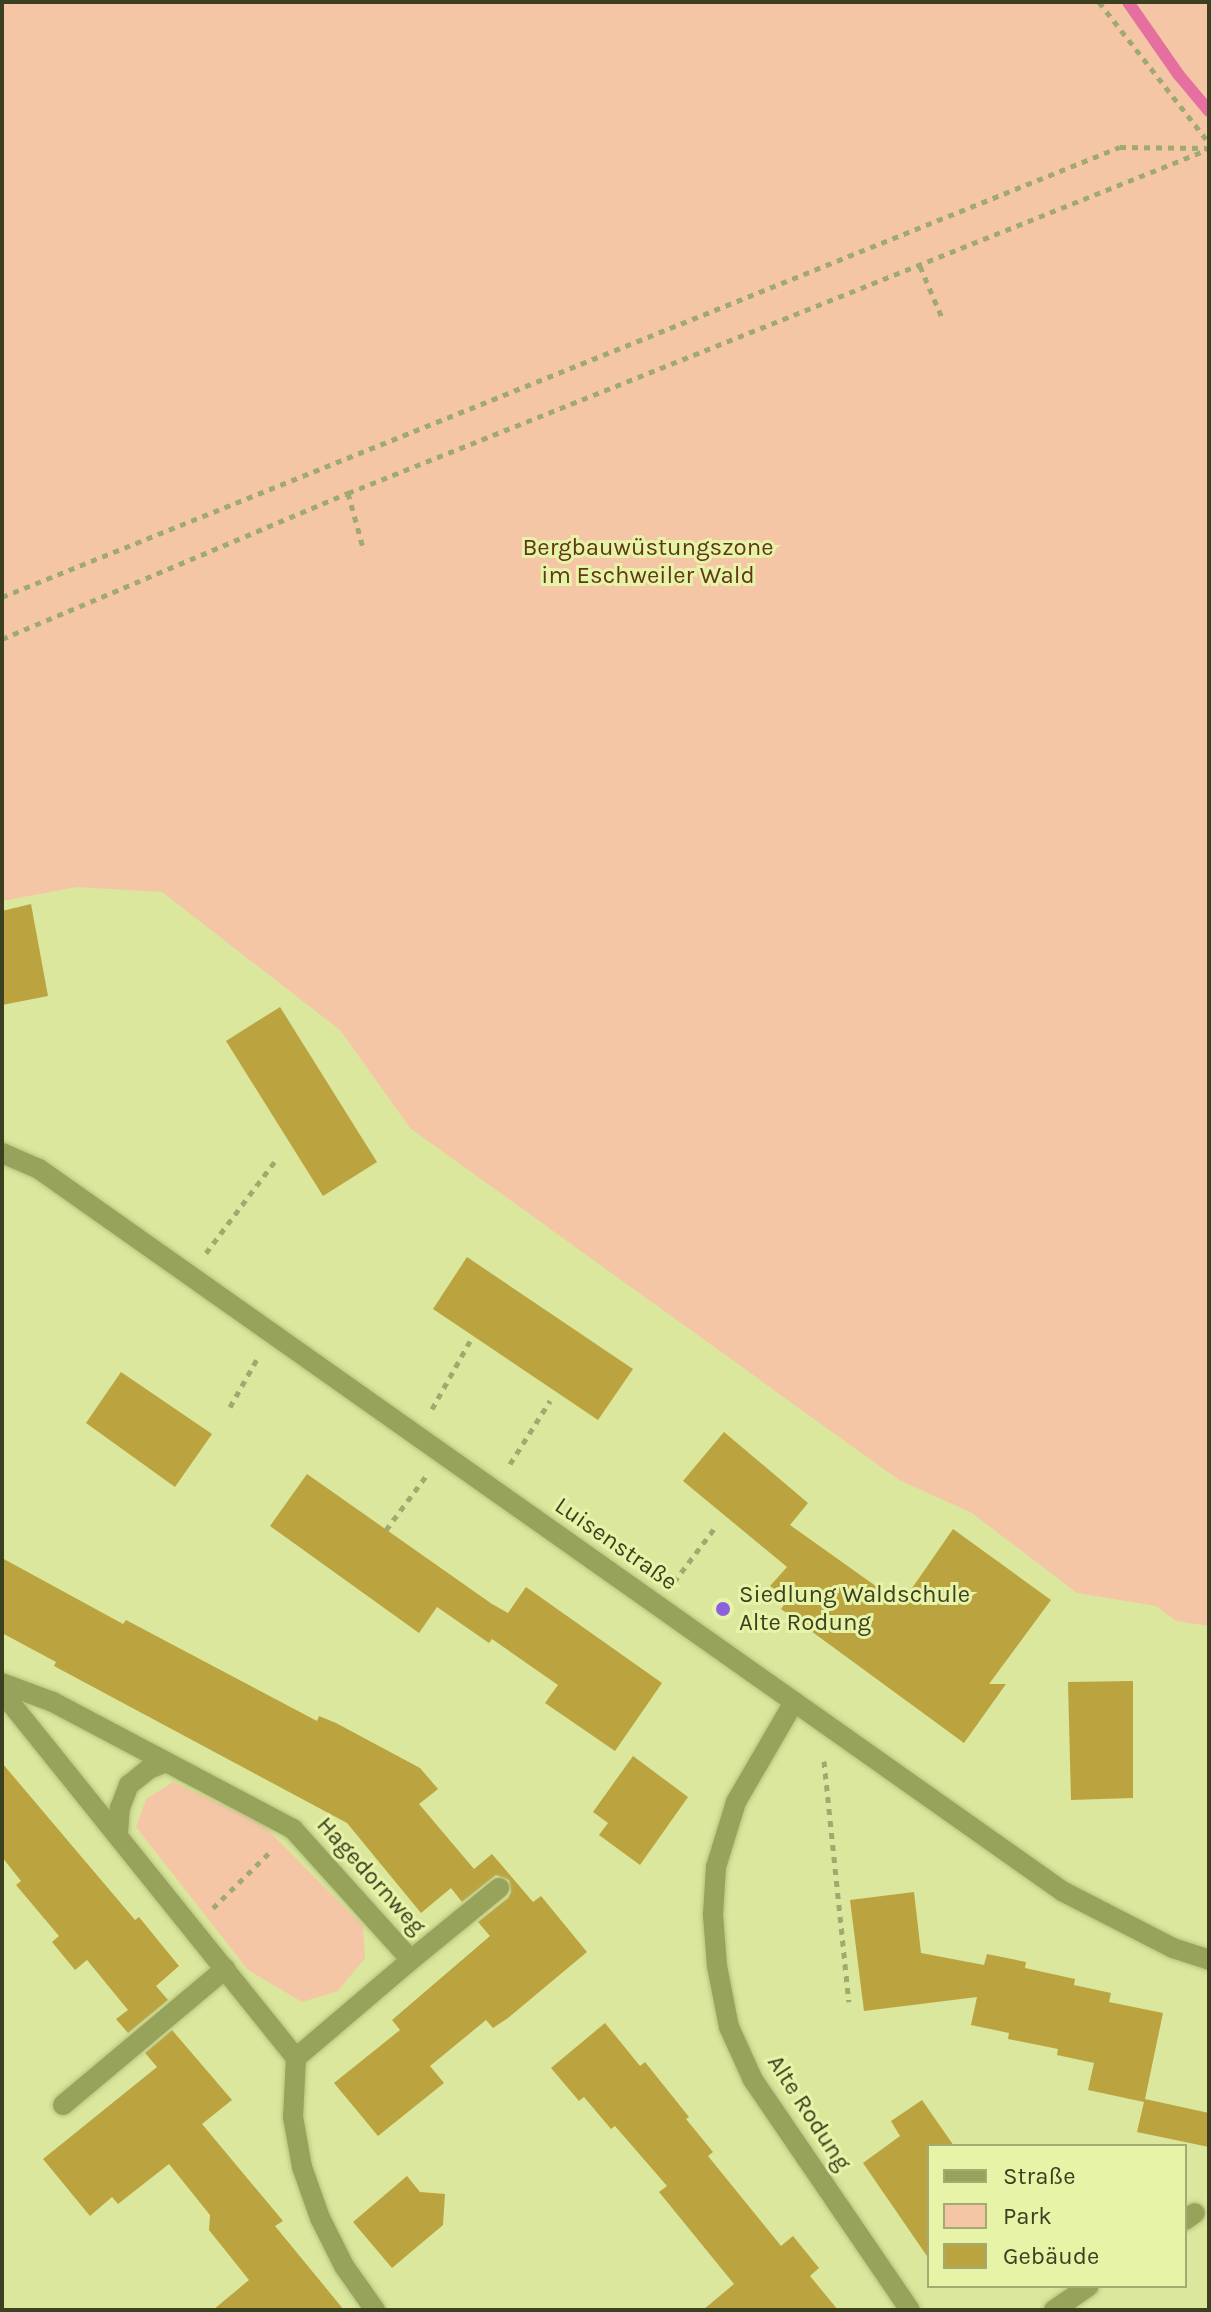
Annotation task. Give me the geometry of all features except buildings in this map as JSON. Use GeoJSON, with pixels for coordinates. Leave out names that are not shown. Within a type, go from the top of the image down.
{"type":"FeatureCollection","features":[{"type":"Feature","properties":{"kind":"street","name":"Luisenstraße"},"geometry":{"type":"LineString","coordinates":[[2,1153],[39,1169],[1062,1891],[1173,1948],[1209,1960]]}},
{"type":"Feature","properties":{"kind":"street","name":"Hagedornweg"},"geometry":{"type":"LineString","coordinates":[[2,1683],[53,1702],[293,1829],[411,1960]]}},
{"type":"Feature","properties":{"kind":"street"},"geometry":{"type":"LineString","coordinates":[[2,1692],[296,2058],[293,2117],[302,2167],[320,2218],[344,2266],[375,2310]]}},
{"type":"Feature","properties":{"kind":"street","name":"Alte Rodung"},"geometry":{"type":"LineString","coordinates":[[794,1702],[736,1802],[716,1867],[713,1915],[717,1966],[729,2027],[753,2080],[910,2310]]}},
{"type":"Feature","properties":{"kind":"street"},"geometry":{"type":"LineString","coordinates":[[118,1834],[120,1808],[129,1785],[149,1769],[164,1763]]}},
{"type":"Feature","properties":{"kind":"street","name":"Hagedornweg"},"geometry":{"type":"LineString","coordinates":[[296,2058],[499,1888]]}},
{"type":"Feature","properties":{"kind":"street"},"geometry":{"type":"LineString","coordinates":[[63,2105],[225,1969]]}},
{"type":"Feature","properties":{"kind":"street"},"geometry":{"type":"LineString","coordinates":[[1054,2310],[1086,2288]]}},
{"type":"Feature","properties":{"kind":"path"},"geometry":{"type":"LineString","coordinates":[[1099,2],[1209,147]]}},
{"type":"Feature","properties":{"kind":"path"},"geometry":{"type":"LineString","coordinates":[[2,597],[1120,147],[1209,147]]}},
{"type":"Feature","properties":{"kind":"path"},"geometry":{"type":"LineString","coordinates":[[2,639],[348,493],[920,266],[1209,147]]}},
{"type":"Feature","properties":{"kind":"path"},"geometry":{"type":"LineString","coordinates":[[920,266],[943,320]]}},
{"type":"Feature","properties":{"kind":"path"},"geometry":{"type":"LineString","coordinates":[[348,493],[364,551]]}},
{"type":"Feature","properties":{"kind":"path"},"geometry":{"type":"LineString","coordinates":[[189,1275],[275,1161]]}},
{"type":"Feature","properties":{"kind":"path"},"geometry":{"type":"LineString","coordinates":[[230,1407],[271,1333]]}},
{"type":"Feature","properties":{"kind":"path"},"geometry":{"type":"LineString","coordinates":[[418,1434],[470,1341]]}},
{"type":"Feature","properties":{"kind":"path"},"geometry":{"type":"LineString","coordinates":[[493,1490],[550,1401]]}},
{"type":"Feature","properties":{"kind":"path"},"geometry":{"type":"LineString","coordinates":[[386,1530],[443,1452]]}},
{"type":"Feature","properties":{"kind":"path"},"geometry":{"type":"LineString","coordinates":[[658,1605],[717,1525]]}},
{"type":"Feature","properties":{"kind":"path"},"geometry":{"type":"LineString","coordinates":[[820,1720],[849,2002]]}},
{"type":"Feature","properties":{"kind":"path"},"geometry":{"type":"LineString","coordinates":[[193,1928],[293,1829]]}},
{"type":"Feature","properties":{"kind":"green space","name":"Bergbauwüstungszone im Eschweiler Wald"},"geometry":{"type":"Polygon","coordinates":[[[2,2],[1209,2],[1209,1626],[1176,1621],[1156,1606],[1077,1593],[972,1513],[899,1480],[410,1128],[340,1030],[162,892],[77,887],[2,901],[2,2]]]}},
{"type":"Feature","properties":{"kind":"green space"},"geometry":{"type":"Polygon","coordinates":[[[173,1782],[261,1823],[363,1926],[365,1958],[338,1991],[302,2002],[248,1970],[136,1827],[146,1799],[173,1782]]]}},
{"type":"Feature","properties":{"kind":"waterway"},"geometry":{"type":"LineString","coordinates":[[1128,2],[1178,74],[1209,111]]}},
{"type":"Feature","properties":{"kind":"place","name":"Siedlung Waldschule Alte Rodung"},"geometry":{"type":"Point","coordinates":[723,1609]}}]}
